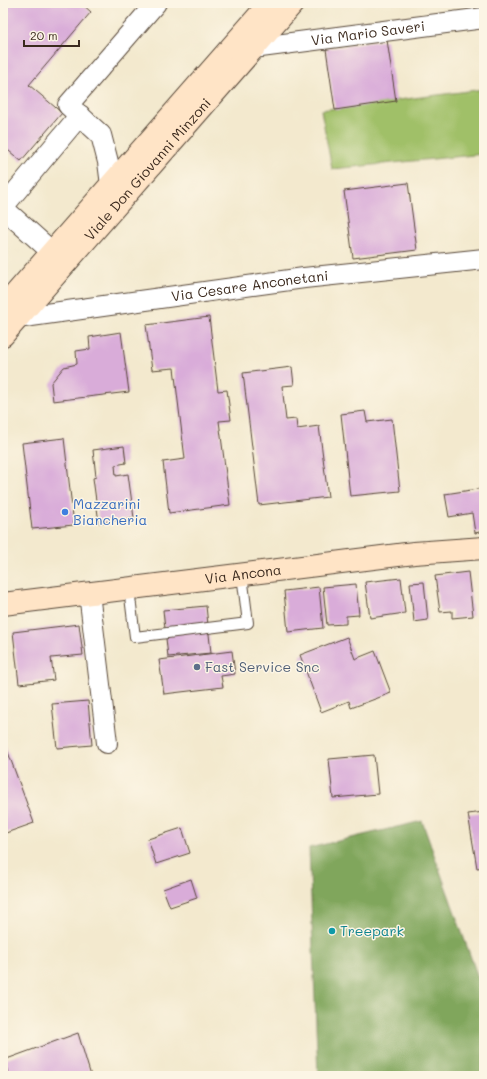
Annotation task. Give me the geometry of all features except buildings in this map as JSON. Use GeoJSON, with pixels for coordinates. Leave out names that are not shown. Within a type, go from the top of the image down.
{"type":"FeatureCollection","features":[{"type":"Feature","properties":{"kind":"main road","name":"Viale Don Giovanni Minzoni"},"geometry":{"type":"LineString","coordinates":[[10,313],[253,48],[292,3]]}},
{"type":"Feature","properties":{"kind":"main road","name":"Viale Don Giovanni Minzoni"},"geometry":{"type":"LineString","coordinates":[[3,335],[10,313],[52,252],[111,185],[260,8]]}},
{"type":"Feature","properties":{"kind":"main road","name":"Via Ancona"},"geometry":{"type":"LineString","coordinates":[[3,604],[414,554],[484,548]]}},
{"type":"Feature","properties":{"kind":"street"},"geometry":{"type":"LineString","coordinates":[[111,185],[108,162],[101,135],[68,105],[156,3]]}},
{"type":"Feature","properties":{"kind":"street","name":"Via Mario Saveri"},"geometry":{"type":"LineString","coordinates":[[253,48],[484,18]]}},
{"type":"Feature","properties":{"kind":"street"},"geometry":{"type":"LineString","coordinates":[[52,252],[3,208],[80,115]]}},
{"type":"Feature","properties":{"kind":"street","name":"Via Cesare Anconetani"},"geometry":{"type":"LineString","coordinates":[[10,313],[304,278],[484,259]]}},
{"type":"Feature","properties":{"kind":"street"},"geometry":{"type":"LineString","coordinates":[[89,593],[107,743]]}},
{"type":"Feature","properties":{"kind":"lane"},"geometry":{"type":"LineString","coordinates":[[129,589],[135,637],[208,628],[248,623],[242,575]]}},
{"type":"Feature","properties":{"kind":"green space"},"geometry":{"type":"Polygon","coordinates":[[[484,89],[484,154],[332,169],[321,110],[484,89]]]}},
{"type":"Feature","properties":{"kind":"green space"},"geometry":{"type":"Polygon","coordinates":[[[422,821],[484,994],[484,1076],[318,1076],[309,848],[422,821]]]}},
{"type":"Feature","properties":{"kind":"place","name":"Mazzarini Biancheria"},"geometry":{"type":"Point","coordinates":[65,512]}},
{"type":"Feature","properties":{"kind":"place","name":"Fast Service Snc"},"geometry":{"type":"Point","coordinates":[197,667]}},
{"type":"Feature","properties":{"kind":"place","name":"Treepark"},"geometry":{"type":"Point","coordinates":[332,931]}}]}
